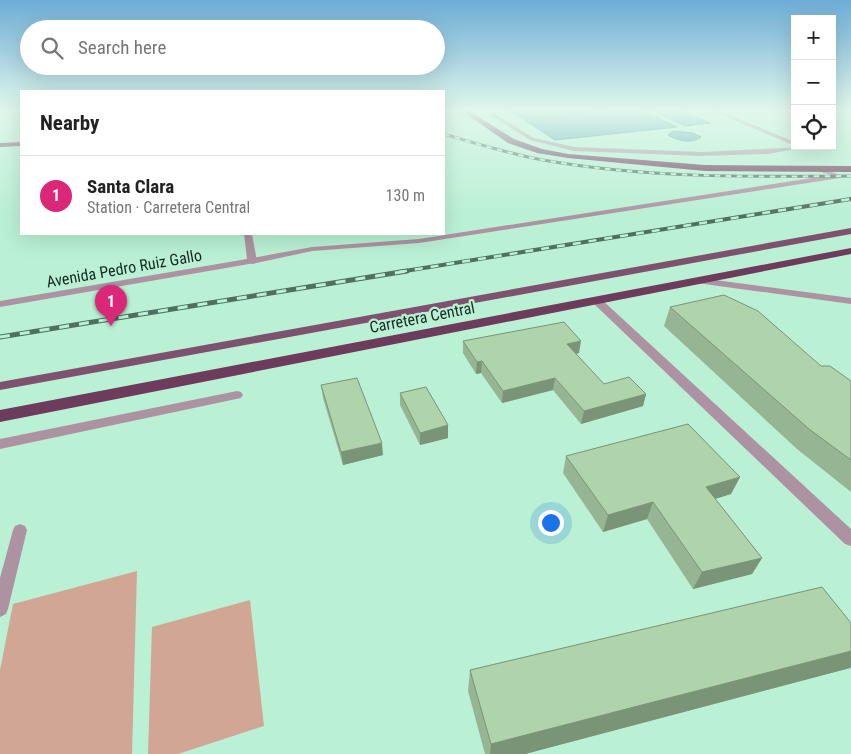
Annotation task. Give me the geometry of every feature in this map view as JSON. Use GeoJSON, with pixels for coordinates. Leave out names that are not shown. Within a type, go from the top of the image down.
{"type":"FeatureCollection","features":[{"type":"Feature","properties":{"kind":"highway"},"geometry":{"type":"LineString","coordinates":[[526,146],[568,156],[667,166],[851,170]]}},
{"type":"Feature","properties":{"kind":"highway","name":"Carretera Central"},"geometry":{"type":"LineString","coordinates":[[0,416],[851,251]]}},
{"type":"Feature","properties":{"kind":"main road","name":"Carretera Central"},"geometry":{"type":"LineString","coordinates":[[0,386],[851,231]]}},
{"type":"Feature","properties":{"kind":"street"},"geometry":{"type":"LineString","coordinates":[[248,235],[252,262]]}},
{"type":"Feature","properties":{"kind":"street","name":"Avenida Pedro Ruiz Gallo"},"geometry":{"type":"LineString","coordinates":[[0,304],[252,262]]}},
{"type":"Feature","properties":{"kind":"street"},"geometry":{"type":"LineString","coordinates":[[597,301],[851,539]]}},
{"type":"Feature","properties":{"kind":"lane"},"geometry":{"type":"LineString","coordinates":[[559,146],[574,149],[702,154],[768,152],[791,149]]}},
{"type":"Feature","properties":{"kind":"lane"},"geometry":{"type":"LineString","coordinates":[[658,151],[667,166]]}},
{"type":"Feature","properties":{"kind":"lane"},"geometry":{"type":"LineString","coordinates":[[252,262],[321,248],[419,241],[840,176],[820,170]]}},
{"type":"Feature","properties":{"kind":"lane"},"geometry":{"type":"LineString","coordinates":[[700,281],[851,301]]}},
{"type":"Feature","properties":{"kind":"lane"},"geometry":{"type":"LineString","coordinates":[[0,444],[238,395]]}},
{"type":"Feature","properties":{"kind":"lane"},"geometry":{"type":"LineString","coordinates":[[0,610],[20,530]]}},
{"type":"Feature","properties":{"kind":"shaded area"},"geometry":{"type":"Polygon","coordinates":[[[137,571],[132,754],[0,754],[0,670],[13,604],[137,571]]]}},
{"type":"Feature","properties":{"kind":"shaded area"},"geometry":{"type":"Polygon","coordinates":[[[250,600],[264,726],[178,754],[148,754],[152,627],[250,600]]]}},
{"type":"Feature","properties":{"kind":"building"},"geometry":{"type":"Polygon","coordinates":[[[724,295],[758,311],[821,366],[830,366],[851,381],[851,460],[809,429],[670,307],[724,295]]]}},
{"type":"Feature","properties":{"kind":"building"},"geometry":{"type":"Polygon","coordinates":[[[564,322],[581,341],[567,344],[604,384],[629,377],[646,394],[584,411],[555,378],[503,391],[482,361],[477,362],[463,341],[564,322]]]}},
{"type":"Feature","properties":{"kind":"building"},"geometry":{"type":"Polygon","coordinates":[[[357,378],[382,443],[341,452],[321,385],[357,378]]]}},
{"type":"Feature","properties":{"kind":"building"},"geometry":{"type":"Polygon","coordinates":[[[426,387],[448,425],[420,433],[400,393],[426,387]]]}},
{"type":"Feature","properties":{"kind":"building"},"geometry":{"type":"Polygon","coordinates":[[[688,424],[740,477],[706,487],[762,558],[702,572],[653,502],[608,515],[566,456],[688,424]]]}},
{"type":"Feature","properties":{"kind":"building"},"geometry":{"type":"Polygon","coordinates":[[[822,587],[851,623],[851,651],[491,744],[470,670],[822,587]]]}},
{"type":"Feature","properties":{"kind":"railway"},"geometry":{"type":"LineString","coordinates":[[488,146],[531,158],[620,170],[735,176],[851,176]]}},
{"type":"Feature","properties":{"kind":"railway"},"geometry":{"type":"LineString","coordinates":[[399,272],[851,199]]}},
{"type":"Feature","properties":{"kind":"railway"},"geometry":{"type":"LineString","coordinates":[[0,337],[407,271]]}},
{"type":"Feature","properties":{"kind":"place","name":"Santa Clara"},"geometry":{"type":"Point","coordinates":[111,326]}}]}
